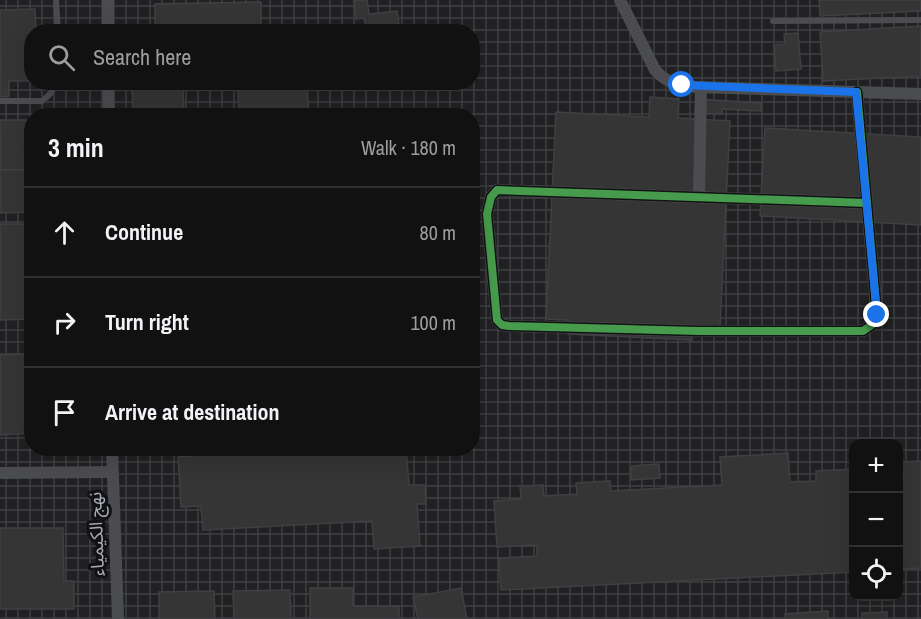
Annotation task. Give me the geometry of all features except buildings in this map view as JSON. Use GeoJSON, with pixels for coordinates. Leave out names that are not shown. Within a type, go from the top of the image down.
{"type":"FeatureCollection","features":[{"type":"Feature","properties":{"kind":"street"},"geometry":{"type":"LineString","coordinates":[[108,0],[108,24]]}},
{"type":"Feature","properties":{"kind":"street"},"geometry":{"type":"LineString","coordinates":[[620,0],[655,70],[672,83],[701,87],[921,94]]}},
{"type":"Feature","properties":{"kind":"street"},"geometry":{"type":"LineString","coordinates":[[699,197],[701,87]]}},
{"type":"Feature","properties":{"kind":"street"},"geometry":{"type":"LineString","coordinates":[[108,90],[109,108]]}},
{"type":"Feature","properties":{"kind":"street"},"geometry":{"type":"LineString","coordinates":[[856,92],[867,203],[877,315],[873,324],[863,331],[699,331],[521,327],[502,325],[497,320],[487,214],[490,197],[497,190],[867,203]]}},
{"type":"Feature","properties":{"kind":"street","name":"نهج الكيمياء"},"geometry":{"type":"LineString","coordinates":[[112,456],[118,619]]}},
{"type":"Feature","properties":{"kind":"street"},"geometry":{"type":"LineString","coordinates":[[0,472],[112,471]]}},
{"type":"Feature","properties":{"kind":"lane"},"geometry":{"type":"LineString","coordinates":[[56,0],[57,24]]}},
{"type":"Feature","properties":{"kind":"lane"},"geometry":{"type":"LineString","coordinates":[[773,21],[921,20]]}},
{"type":"Feature","properties":{"kind":"lane"},"geometry":{"type":"LineString","coordinates":[[0,101],[42,101],[52,90]]}},
{"type":"Feature","properties":{"kind":"shaded area"},"geometry":{"type":"Polygon","coordinates":[[[0,0],[921,0],[921,619],[0,619],[0,0]]]}},
{"type":"Feature","properties":{"kind":"cycle path"},"geometry":{"type":"LineString","coordinates":[[857,92],[877,315],[873,324],[863,331],[699,331],[509,326],[502,325],[497,320],[487,214],[491,197],[497,190],[867,203]]}},
{"type":"Feature","properties":{"kind":"route"},"geometry":{"type":"LineString","coordinates":[[682,85],[856,92],[877,315]]}}]}
